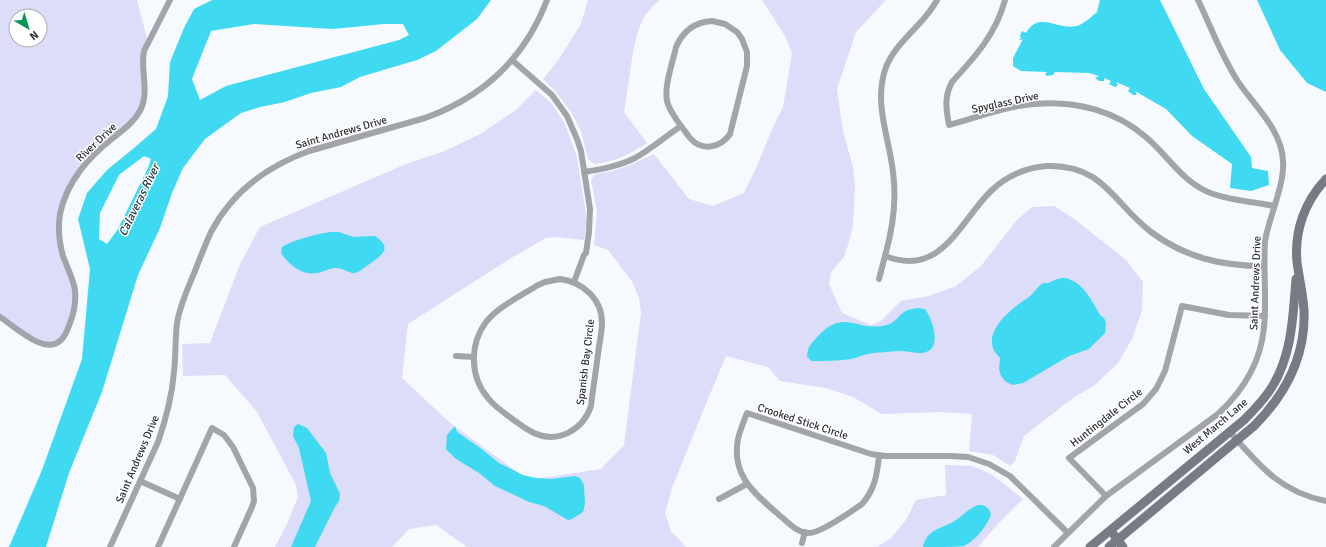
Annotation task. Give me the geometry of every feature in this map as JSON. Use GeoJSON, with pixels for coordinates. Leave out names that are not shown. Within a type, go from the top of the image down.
{"type":"FeatureCollection","features":[{"type":"Feature","properties":{"kind":"street","name":"River Drive"},"geometry":{"type":"LineString","coordinates":[[0,316],[36,342],[47,346],[52,346],[60,342],[67,332],[74,312],[75,300],[73,283],[63,255],[59,232],[60,214],[64,200],[75,178],[88,160],[129,125],[141,109],[145,92],[143,58],[148,42],[170,0]]}},
{"type":"Feature","properties":{"kind":"street","name":"Saint Andrews Drive"},"geometry":{"type":"LineString","coordinates":[[110,547],[158,442],[168,408],[174,372],[177,324],[184,299],[212,231],[228,207],[260,176],[282,162],[296,156],[425,118],[454,106],[480,90],[495,78],[512,60],[530,36],[547,0]]}},
{"type":"Feature","properties":{"kind":"street"},"geometry":{"type":"LineString","coordinates":[[879,279],[893,223],[895,188],[881,110],[880,99],[882,83],[887,67],[898,46],[927,16],[937,0]]}},
{"type":"Feature","properties":{"kind":"street","name":"Spyglass Drive"},"geometry":{"type":"LineString","coordinates":[[1005,0],[999,19],[986,43],[952,82],[947,95],[946,108],[949,125],[1018,106],[1033,104],[1062,103],[1090,108],[1114,117],[1136,130],[1158,148],[1180,173],[1198,187],[1219,196],[1274,206]]}},
{"type":"Feature","properties":{"kind":"street","name":"Saint Andrews Drive"},"geometry":{"type":"LineString","coordinates":[[1054,547],[1106,496],[1227,406],[1242,386],[1256,362],[1263,338],[1265,316],[1265,241],[1284,162],[1280,144],[1272,128],[1228,65],[1198,0]]}},
{"type":"Feature","properties":{"kind":"street"},"geometry":{"type":"LineString","coordinates":[[712,21],[725,24],[737,32],[742,39],[748,58],[730,134],[727,139],[718,145],[706,147],[701,146],[691,140],[681,126],[668,106],[666,92],[676,47],[679,40],[687,30],[699,23],[712,21]]}},
{"type":"Feature","properties":{"kind":"street"},"geometry":{"type":"LineString","coordinates":[[512,60],[552,95],[567,116],[577,139],[590,209],[586,253],[574,282]]}},
{"type":"Feature","properties":{"kind":"street"},"geometry":{"type":"LineString","coordinates":[[584,172],[612,167],[635,158],[681,126]]}},
{"type":"Feature","properties":{"kind":"street"},"geometry":{"type":"LineString","coordinates":[[885,256],[916,260],[932,255],[947,245],[986,196],[999,183],[1018,172],[1028,169],[1058,166],[1078,170],[1096,179],[1112,191],[1145,227],[1162,240],[1183,251],[1199,257],[1228,264],[1264,266]]}},
{"type":"Feature","properties":{"kind":"street","name":"West March Lane"},"geometry":{"type":"LineString","coordinates":[[1090,547],[1244,420],[1260,404],[1272,387],[1281,369],[1289,340],[1299,226],[1304,212],[1313,195],[1326,179]]}},
{"type":"Feature","properties":{"kind":"street","name":"West March Lane"},"geometry":{"type":"LineString","coordinates":[[1109,547],[1120,543],[1237,440],[1269,411],[1283,391],[1292,375],[1298,357],[1302,333],[1304,311],[1297,262]]}},
{"type":"Feature","properties":{"kind":"street","name":"Spanish Bay Circle"},"geometry":{"type":"LineString","coordinates":[[560,279],[574,282],[586,289],[596,301],[601,315],[602,324],[591,406],[585,420],[575,430],[553,437],[539,435],[526,429],[488,398],[478,383],[474,366],[475,345],[482,329],[498,310],[545,282],[560,279]]}},
{"type":"Feature","properties":{"kind":"street","name":"Huntingdale Circle"},"geometry":{"type":"LineString","coordinates":[[1106,496],[1070,458],[1143,404],[1156,388],[1165,372],[1182,306],[1229,315],[1265,316]]}},
{"type":"Feature","properties":{"kind":"street"},"geometry":{"type":"LineString","coordinates":[[456,356],[474,357]]}},
{"type":"Feature","properties":{"kind":"street","name":"Crooked Stick Circle"},"geometry":{"type":"LineString","coordinates":[[805,532],[795,529],[757,496],[747,484],[740,471],[737,455],[739,437],[746,413],[879,456],[956,456],[989,464],[1000,469],[1017,482],[1068,533]]}},
{"type":"Feature","properties":{"kind":"street"},"geometry":{"type":"LineString","coordinates":[[158,547],[212,428],[224,435],[234,447],[253,488],[254,494],[252,507],[234,547]]}},
{"type":"Feature","properties":{"kind":"street"},"geometry":{"type":"LineString","coordinates":[[1230,432],[1265,471],[1278,481],[1292,490],[1312,498],[1326,501]]}},
{"type":"Feature","properties":{"kind":"street"},"geometry":{"type":"LineString","coordinates":[[802,542],[805,532],[819,531],[862,504],[874,486],[879,456]]}},
{"type":"Feature","properties":{"kind":"street"},"geometry":{"type":"LineString","coordinates":[[140,481],[180,499]]}},
{"type":"Feature","properties":{"kind":"street"},"geometry":{"type":"LineString","coordinates":[[719,499],[747,484]]}},
{"type":"Feature","properties":{"kind":"street"},"geometry":{"type":"LineString","coordinates":[[1110,531],[1120,543]]}},
{"type":"Feature","properties":{"kind":"shaded area"},"geometry":{"type":"Polygon","coordinates":[[[0,0],[137,0],[148,42],[143,58],[141,109],[88,160],[64,200],[59,232],[75,301],[70,325],[60,341],[47,346],[0,317],[0,0]]]}},
{"type":"Feature","properties":{"kind":"shaded area"},"geometry":{"type":"Polygon","coordinates":[[[588,0],[660,0],[653,6],[642,21],[636,38],[624,112],[647,143],[622,157],[594,164],[588,159],[581,131],[571,112],[555,91],[543,79],[559,59],[581,24],[588,0]]]}},
{"type":"Feature","properties":{"kind":"shaded area"},"geometry":{"type":"Polygon","coordinates":[[[762,0],[886,0],[856,32],[837,89],[843,131],[853,167],[855,186],[853,225],[849,242],[844,257],[831,272],[829,284],[842,313],[871,325],[881,321],[901,301],[929,296],[956,286],[981,266],[1017,220],[1032,207],[1054,206],[1073,218],[1126,260],[1143,282],[1142,310],[1132,339],[1118,363],[1095,385],[1073,398],[1024,436],[1015,461],[1010,466],[993,455],[969,451],[972,414],[940,412],[882,414],[853,397],[826,388],[780,381],[768,367],[726,356],[672,488],[665,513],[671,531],[686,547],[467,547],[436,525],[409,529],[392,547],[275,547],[287,524],[298,497],[296,485],[257,412],[225,375],[183,376],[182,344],[210,343],[240,264],[260,227],[406,164],[445,151],[482,133],[516,110],[536,90],[552,104],[565,124],[577,157],[587,221],[584,240],[558,237],[546,238],[511,258],[408,324],[402,378],[449,422],[524,477],[535,479],[601,469],[624,445],[641,313],[639,298],[633,283],[608,250],[594,245],[597,211],[591,180],[595,174],[633,164],[654,154],[689,199],[713,206],[744,193],[783,107],[792,53],[785,36],[762,0]]]}},
{"type":"Feature","properties":{"kind":"shaded area"},"geometry":{"type":"Polygon","coordinates":[[[945,465],[972,466],[991,474],[1023,499],[978,547],[877,547],[891,538],[906,520],[916,500],[946,495],[945,465]]]}},
{"type":"Feature","properties":{"kind":"water","name":"Calaveras River"},"geometry":{"type":"Polygon","coordinates":[[[212,0],[491,0],[477,19],[436,51],[417,60],[360,77],[341,87],[311,93],[285,102],[260,107],[241,113],[205,139],[183,168],[172,193],[160,228],[138,275],[102,392],[69,473],[46,547],[9,547],[42,470],[82,359],[90,269],[78,219],[87,193],[107,170],[156,129],[168,96],[170,62],[184,28],[194,9],[212,0]],[[254,24],[211,31],[192,79],[200,100],[226,86],[399,40],[409,35],[403,24],[384,24],[333,29],[254,24]],[[144,156],[119,175],[100,213],[99,239],[107,244],[118,229],[148,168],[151,159],[144,156]]]}},
{"type":"Feature","properties":{"kind":"water"},"geometry":{"type":"Polygon","coordinates":[[[1100,0],[1160,0],[1204,89],[1251,157],[1252,168],[1268,171],[1269,185],[1251,191],[1230,188],[1232,164],[1192,136],[1166,109],[1135,91],[1137,95],[1133,95],[1128,91],[1130,88],[1116,82],[1118,85],[1115,87],[1109,84],[1111,81],[1104,78],[1104,81],[1099,81],[1095,78],[1099,76],[1089,73],[1055,72],[1053,75],[1047,76],[1045,74],[1047,72],[1021,71],[1013,66],[1013,58],[1023,39],[1019,40],[1021,38],[1020,36],[1022,31],[1026,33],[1031,26],[1043,22],[1070,27],[1080,25],[1097,12],[1100,0]]]}},
{"type":"Feature","properties":{"kind":"water"},"geometry":{"type":"Polygon","coordinates":[[[1257,0],[1326,0],[1326,92],[1307,83],[1280,50],[1257,0]]]}},
{"type":"Feature","properties":{"kind":"water"},"geometry":{"type":"Polygon","coordinates":[[[330,232],[339,232],[353,237],[375,236],[384,244],[385,248],[382,254],[375,260],[355,273],[332,268],[317,273],[306,273],[287,261],[281,253],[282,247],[292,242],[330,232]]]}},
{"type":"Feature","properties":{"kind":"water"},"geometry":{"type":"Polygon","coordinates":[[[1066,278],[1078,284],[1087,293],[1100,315],[1104,318],[1106,323],[1105,333],[1089,349],[1069,356],[1023,383],[1013,385],[1006,382],[1001,376],[999,369],[1000,358],[993,348],[992,340],[998,325],[1003,318],[1029,297],[1042,284],[1066,278]]]}},
{"type":"Feature","properties":{"kind":"water"},"geometry":{"type":"Polygon","coordinates":[[[918,308],[925,309],[930,317],[935,334],[934,345],[931,349],[924,353],[903,351],[880,352],[866,354],[851,359],[831,361],[811,361],[807,356],[809,347],[813,341],[827,328],[836,323],[844,322],[877,327],[890,324],[906,311],[918,308]]]}},
{"type":"Feature","properties":{"kind":"water"},"geometry":{"type":"Polygon","coordinates":[[[298,424],[307,428],[326,453],[330,473],[340,494],[339,501],[315,547],[291,547],[311,501],[299,448],[293,436],[294,427],[298,424]]]}},
{"type":"Feature","properties":{"kind":"water"},"geometry":{"type":"Polygon","coordinates":[[[455,426],[457,432],[499,463],[523,475],[551,479],[575,476],[580,478],[584,485],[585,504],[583,512],[568,520],[544,506],[529,502],[495,486],[479,473],[456,459],[446,449],[447,435],[455,426]]]}},
{"type":"Feature","properties":{"kind":"water"},"geometry":{"type":"Polygon","coordinates":[[[978,505],[983,505],[989,509],[991,515],[986,524],[973,540],[964,546],[923,547],[928,536],[932,532],[951,523],[978,505]]]}}]}
